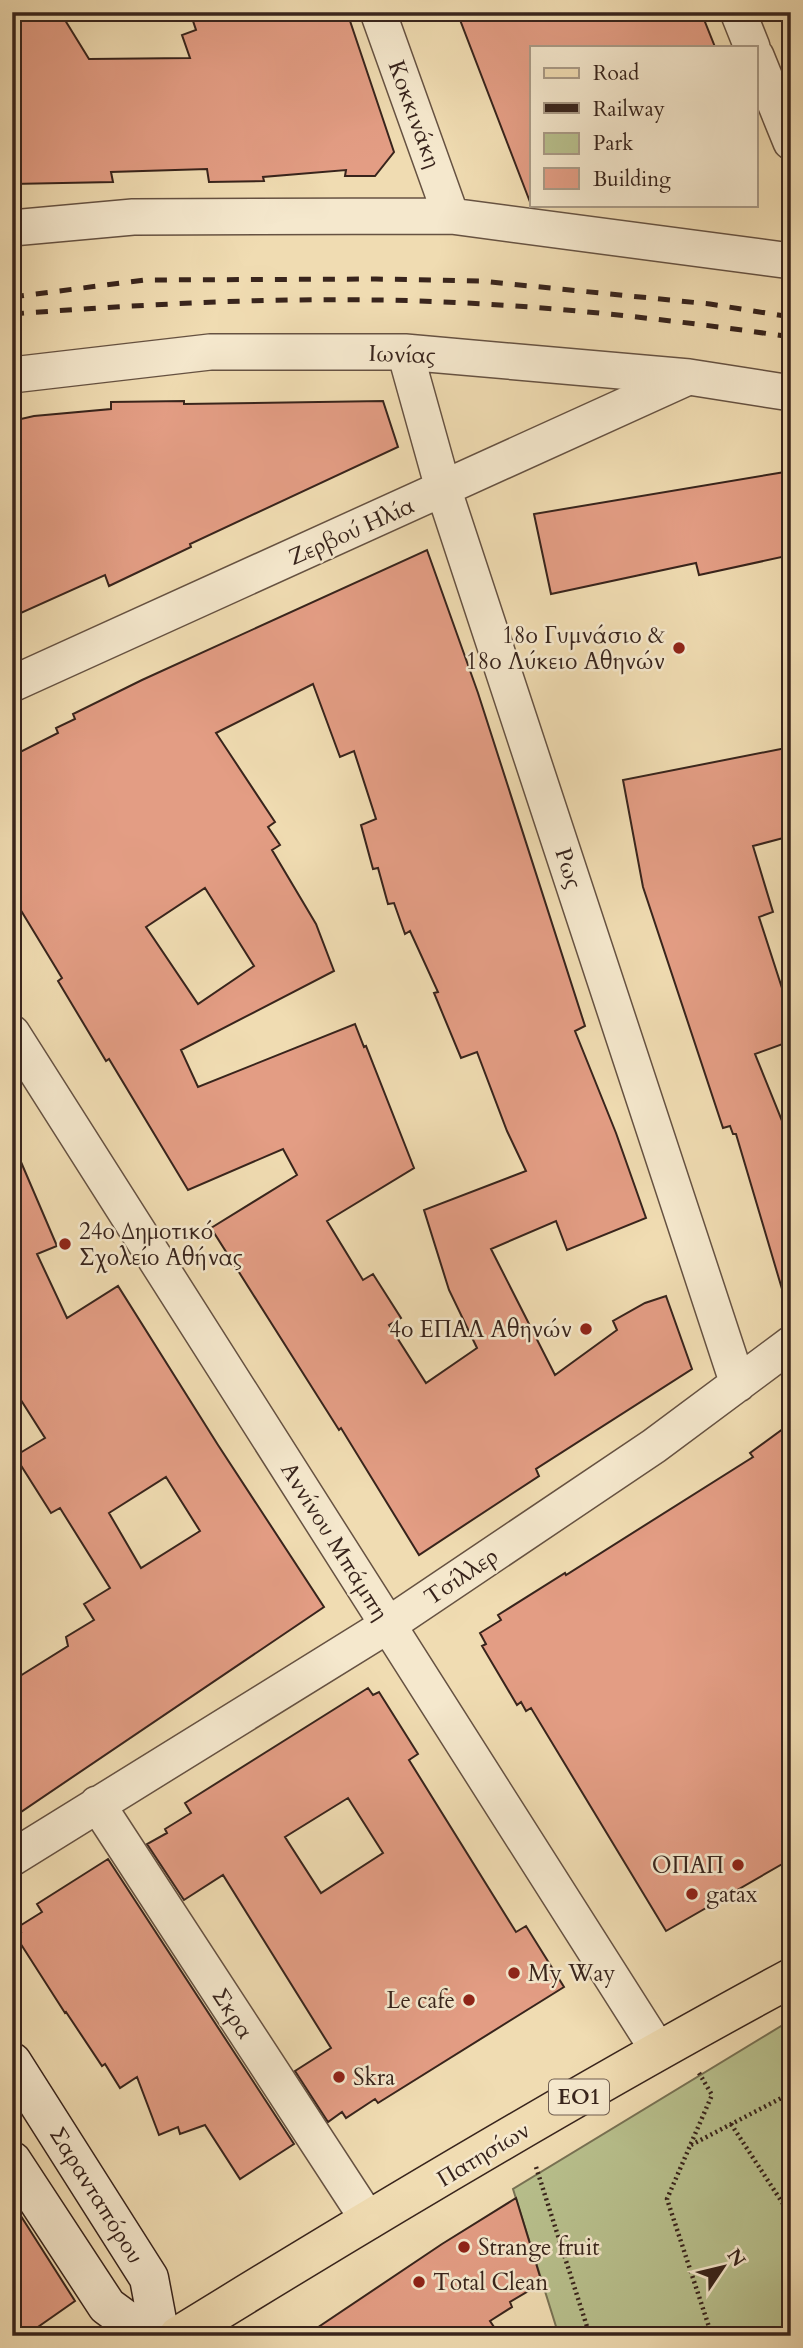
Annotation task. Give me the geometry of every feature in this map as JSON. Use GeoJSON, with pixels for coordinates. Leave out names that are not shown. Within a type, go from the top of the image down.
{"type":"FeatureCollection","features":[{"type":"Feature","properties":{"kind":"main road","name":"Πατησίων"},"geometry":{"type":"LineString","coordinates":[[178,2336],[658,2050],[791,1978]]}},
{"type":"Feature","properties":{"kind":"street","name":"Κοκκινάκη"},"geometry":{"type":"LineString","coordinates":[[379,12],[452,216]]}},
{"type":"Feature","properties":{"kind":"street"},"geometry":{"type":"LineString","coordinates":[[738,12],[752,46]]}},
{"type":"Feature","properties":{"kind":"street"},"geometry":{"type":"LineString","coordinates":[[758,61],[791,142]]}},
{"type":"Feature","properties":{"kind":"street"},"geometry":{"type":"LineString","coordinates":[[12,228],[133,217],[452,216],[791,261]]}},
{"type":"Feature","properties":{"kind":"street","name":"Ιωνίας"},"geometry":{"type":"LineString","coordinates":[[12,375],[211,352],[405,352],[689,377],[791,393]]}},
{"type":"Feature","properties":{"kind":"street","name":"Ρως"},"geometry":{"type":"LineString","coordinates":[[405,352],[443,488],[738,1384]]}},
{"type":"Feature","properties":{"kind":"street","name":"Ζερβού Ηλία"},"geometry":{"type":"LineString","coordinates":[[12,684],[689,377]]}},
{"type":"Feature","properties":{"kind":"street","name":"Αννίνου Μπάμπη"},"geometry":{"type":"LineString","coordinates":[[12,1033],[658,2050]]}},
{"type":"Feature","properties":{"kind":"street","name":"Τσίλλερ"},"geometry":{"type":"LineString","coordinates":[[12,1858],[388,1625],[654,1446],[791,1344]]}},
{"type":"Feature","properties":{"kind":"street","name":"Σκρα"},"geometry":{"type":"LineString","coordinates":[[97,1804],[369,2221]]}},
{"type":"Feature","properties":{"kind":"street","name":"Σαρανταπόρου"},"geometry":{"type":"LineString","coordinates":[[12,2062],[149,2278],[160,2336]]}},
{"type":"Feature","properties":{"kind":"street"},"geometry":{"type":"LineString","coordinates":[[12,2161],[107,2306],[148,2336]]}},
{"type":"Feature","properties":{"kind":"path"},"geometry":{"type":"LineString","coordinates":[[697,2070],[712,2095],[667,2199],[712,2336]]}},
{"type":"Feature","properties":{"kind":"path"},"geometry":{"type":"LineString","coordinates":[[690,2146],[791,2093]]}},
{"type":"Feature","properties":{"kind":"path"},"geometry":{"type":"LineString","coordinates":[[731,2124],[791,2216]]}},
{"type":"Feature","properties":{"kind":"path"},"geometry":{"type":"LineString","coordinates":[[534,2162],[590,2336]]}},
{"type":"Feature","properties":{"kind":"green space"},"geometry":{"type":"Polygon","coordinates":[[[791,2020],[791,2336],[559,2336],[513,2189],[791,2020]]]}},
{"type":"Feature","properties":{"kind":"building"},"geometry":{"type":"Polygon","coordinates":[[[12,12],[60,12],[89,59],[190,58],[182,35],[196,30],[190,12],[347,12],[394,152],[375,176],[345,176],[346,170],[263,177],[264,181],[209,182],[207,169],[111,172],[113,182],[12,184],[12,12]]]}},
{"type":"Feature","properties":{"kind":"building"},"geometry":{"type":"Polygon","coordinates":[[[457,12],[701,12],[715,46],[530,46],[530,202],[457,12]]]}},
{"type":"Feature","properties":{"kind":"building"},"geometry":{"type":"Polygon","coordinates":[[[184,401],[184,404],[383,401],[398,447],[190,544],[191,547],[109,586],[105,575],[12,617],[12,421],[34,416],[111,409],[111,402],[184,401]]]}},
{"type":"Feature","properties":{"kind":"building"},"geometry":{"type":"Polygon","coordinates":[[[791,471],[791,555],[699,575],[696,563],[551,594],[534,514],[791,471]]]}},
{"type":"Feature","properties":{"kind":"building"},"geometry":{"type":"Polygon","coordinates":[[[427,550],[478,693],[585,1026],[575,1031],[616,1133],[646,1218],[567,1250],[556,1221],[491,1249],[555,1375],[617,1330],[613,1321],[645,1303],[666,1296],[692,1369],[536,1469],[539,1476],[419,1555],[341,1428],[339,1430],[211,1228],[297,1175],[283,1149],[188,1190],[109,1059],[106,1061],[58,981],[62,978],[14,899],[19,895],[12,885],[12,756],[58,733],[56,728],[75,719],[73,714],[427,550]],[[313,684],[216,733],[275,822],[268,827],[280,845],[272,850],[316,924],[334,971],[181,1050],[198,1087],[355,1024],[414,1168],[327,1221],[363,1280],[373,1274],[401,1318],[389,1325],[426,1383],[477,1348],[449,1290],[424,1210],[526,1171],[507,1131],[477,1052],[461,1058],[434,993],[438,992],[410,931],[405,934],[394,903],[388,904],[378,868],[373,869],[361,825],[376,819],[354,751],[340,757],[313,684]],[[205,888],[146,927],[198,1004],[254,966],[205,888]]]}},
{"type":"Feature","properties":{"kind":"building"},"geometry":{"type":"Polygon","coordinates":[[[791,747],[791,836],[753,846],[773,912],[759,917],[791,1016],[791,1041],[755,1054],[791,1143],[791,1288],[782,1289],[736,1134],[733,1134],[730,1126],[723,1128],[643,887],[623,780],[791,747]]]}},
{"type":"Feature","properties":{"kind":"building"},"geometry":{"type":"Polygon","coordinates":[[[12,1141],[57,1246],[37,1254],[67,1318],[118,1286],[324,1607],[12,1818],[12,1681],[68,1646],[66,1637],[94,1620],[84,1604],[110,1588],[60,1508],[51,1513],[15,1456],[45,1438],[12,1386],[12,1141]],[[166,1477],[109,1513],[141,1568],[200,1531],[166,1477]]]}},
{"type":"Feature","properties":{"kind":"building"},"geometry":{"type":"Polygon","coordinates":[[[791,1423],[791,1859],[666,1931],[531,1708],[526,1711],[521,1702],[517,1705],[482,1646],[486,1644],[480,1633],[501,1620],[498,1615],[753,1457],[750,1453],[791,1423]]]}},
{"type":"Feature","properties":{"kind":"building"},"geometry":{"type":"Polygon","coordinates":[[[368,1688],[373,1695],[379,1692],[418,1754],[409,1760],[516,1932],[526,1926],[564,1987],[378,2103],[375,2099],[346,2118],[342,2112],[328,2122],[295,2071],[331,2048],[223,1875],[184,1900],[147,1844],[167,1833],[165,1829],[191,1813],[185,1803],[368,1688]],[[348,1798],[285,1837],[321,1893],[383,1853],[348,1798]]]}},
{"type":"Feature","properties":{"kind":"building"},"geometry":{"type":"Polygon","coordinates":[[[108,1859],[294,2144],[240,2179],[205,2125],[180,2134],[178,2127],[159,2135],[137,2077],[120,2088],[65,2013],[15,1935],[21,1932],[18,1927],[42,1912],[37,1904],[108,1859]]]}},
{"type":"Feature","properties":{"kind":"building"},"geometry":{"type":"Polygon","coordinates":[[[516,2198],[542,2283],[510,2302],[512,2307],[490,2321],[500,2336],[305,2336],[442,2244],[516,2198]]]}},
{"type":"Feature","properties":{"kind":"building"},"geometry":{"type":"Polygon","coordinates":[[[12,2202],[75,2301],[25,2336],[12,2336],[12,2202]]]}},
{"type":"Feature","properties":{"kind":"railway"},"geometry":{"type":"LineString","coordinates":[[12,297],[145,280],[480,281],[710,304],[791,317]]}},
{"type":"Feature","properties":{"kind":"railway"},"geometry":{"type":"LineString","coordinates":[[12,314],[241,301],[430,301],[585,312],[791,337]]}},
{"type":"Feature","properties":{"kind":"place","name":"18ο Γυμνάσιο & 18ο Λύκειο Αθηνών"},"geometry":{"type":"Point","coordinates":[679,648]}},
{"type":"Feature","properties":{"kind":"place","name":"24ο Δημοτικό Σχολείο Αθήνας"},"geometry":{"type":"Point","coordinates":[65,1244]}},
{"type":"Feature","properties":{"kind":"place","name":"4ο ΕΠΑΛ Αθηνών"},"geometry":{"type":"Point","coordinates":[586,1329]}},
{"type":"Feature","properties":{"kind":"place","name":"ΟΠΑΠ"},"geometry":{"type":"Point","coordinates":[738,1865]}},
{"type":"Feature","properties":{"kind":"place","name":"gatax"},"geometry":{"type":"Point","coordinates":[692,1894]}},
{"type":"Feature","properties":{"kind":"place","name":"My Way"},"geometry":{"type":"Point","coordinates":[514,1973]}},
{"type":"Feature","properties":{"kind":"place","name":"Le cafe"},"geometry":{"type":"Point","coordinates":[469,2000]}},
{"type":"Feature","properties":{"kind":"place","name":"Skra"},"geometry":{"type":"Point","coordinates":[339,2077]}},
{"type":"Feature","properties":{"kind":"place","name":"Strange fruit"},"geometry":{"type":"Point","coordinates":[464,2247]}},
{"type":"Feature","properties":{"kind":"place","name":"Total Clean"},"geometry":{"type":"Point","coordinates":[419,2282]}}]}
